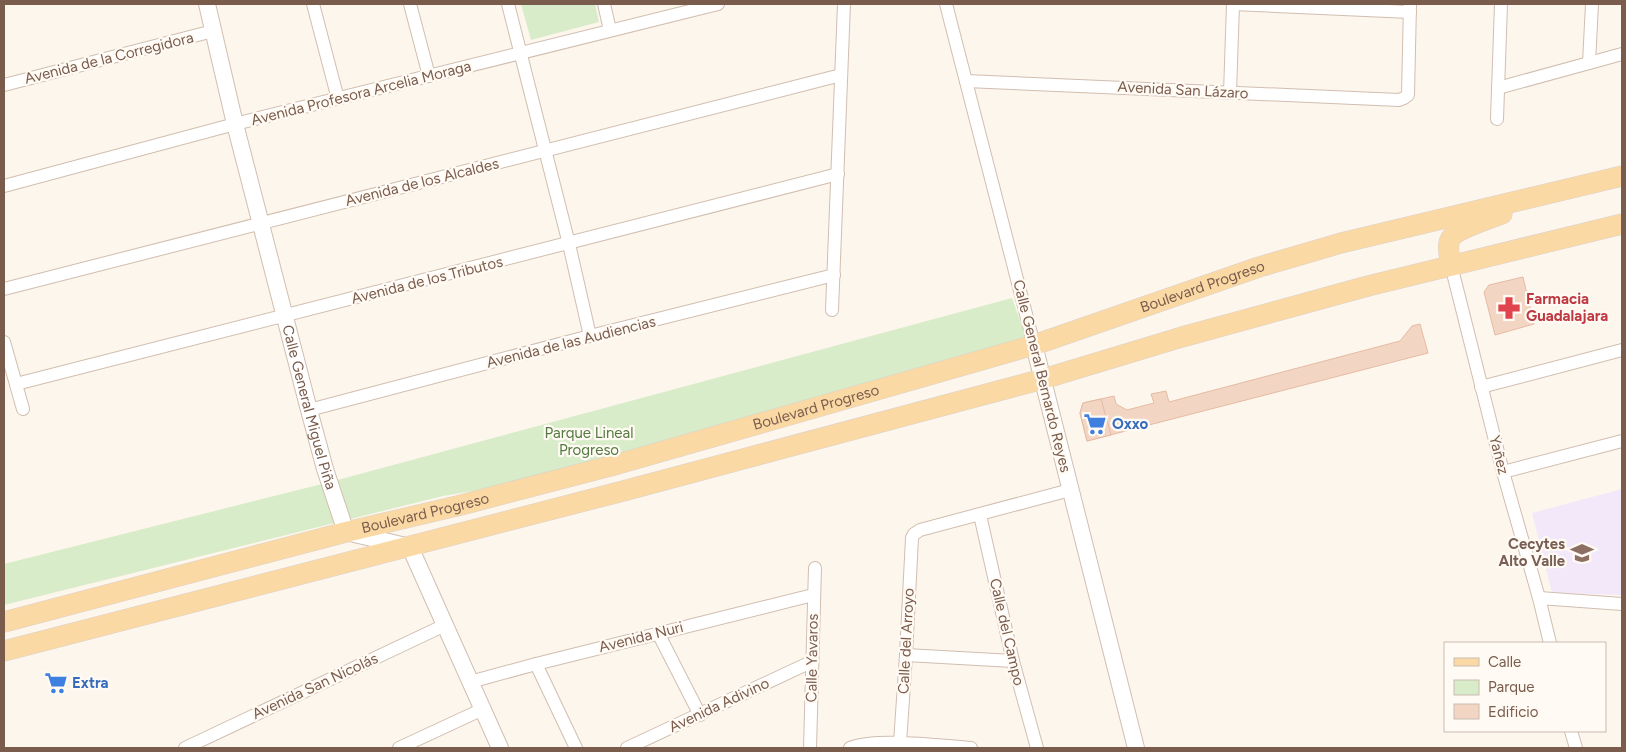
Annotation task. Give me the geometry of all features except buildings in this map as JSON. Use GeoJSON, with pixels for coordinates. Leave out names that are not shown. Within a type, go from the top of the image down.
{"type":"FeatureCollection","features":[{"type":"Feature","properties":{"kind":"main road","name":"Boulevard Progreso"},"geometry":{"type":"LineString","coordinates":[[4,622],[346,532],[461,505],[618,464],[1034,345],[1259,267],[1341,243],[1622,176]]}},
{"type":"Feature","properties":{"kind":"main road"},"geometry":{"type":"LineString","coordinates":[[1451,265],[1450,238],[1456,233],[1576,186]]}},
{"type":"Feature","properties":{"kind":"main road","name":"Boulevard Progreso"},"geometry":{"type":"LineString","coordinates":[[4,651],[410,547],[1043,379],[1182,337],[1368,286],[1622,224]]}},
{"type":"Feature","properties":{"kind":"main road"},"geometry":{"type":"LineString","coordinates":[[410,547],[432,524],[461,505]]}},
{"type":"Feature","properties":{"kind":"main road"},"geometry":{"type":"LineString","coordinates":[[286,578],[326,550],[346,532]]}},
{"type":"Feature","properties":{"kind":"street","name":"Calle General Miguel Piña"},"geometry":{"type":"LineString","coordinates":[[207,4],[235,124],[284,316],[309,410],[346,532]]}},
{"type":"Feature","properties":{"kind":"street"},"geometry":{"type":"LineString","coordinates":[[313,4],[338,99]]}},
{"type":"Feature","properties":{"kind":"street"},"geometry":{"type":"LineString","coordinates":[[410,4],[429,76]]}},
{"type":"Feature","properties":{"kind":"street"},"geometry":{"type":"LineString","coordinates":[[508,4],[569,244],[590,336]]}},
{"type":"Feature","properties":{"kind":"street"},"geometry":{"type":"LineString","coordinates":[[604,4],[610,30]]}},
{"type":"Feature","properties":{"kind":"street","name":"Avenida Profesora Arcelia Moraga"},"geometry":{"type":"LineString","coordinates":[[4,186],[235,124],[718,4]]}},
{"type":"Feature","properties":{"kind":"street"},"geometry":{"type":"LineString","coordinates":[[832,310],[844,4]]}},
{"type":"Feature","properties":{"kind":"street","name":"Calle General Bernardo Reyes"},"geometry":{"type":"LineString","coordinates":[[946,4],[1136,748]]}},
{"type":"Feature","properties":{"kind":"street"},"geometry":{"type":"LineString","coordinates":[[1230,93],[1233,4],[1410,8]]}},
{"type":"Feature","properties":{"kind":"street"},"geometry":{"type":"LineString","coordinates":[[1497,119],[1501,4]]}},
{"type":"Feature","properties":{"kind":"street"},"geometry":{"type":"LineString","coordinates":[[1589,63],[1592,4]]}},
{"type":"Feature","properties":{"kind":"street","name":"Avenida San Lázaro"},"geometry":{"type":"LineString","coordinates":[[966,81],[1399,100],[1408,95],[1410,8]]}},
{"type":"Feature","properties":{"kind":"street","name":"Avenida de la Corregidora"},"geometry":{"type":"LineString","coordinates":[[4,85],[213,31]]}},
{"type":"Feature","properties":{"kind":"street"},"geometry":{"type":"LineString","coordinates":[[1498,88],[1622,54]]}},
{"type":"Feature","properties":{"kind":"street","name":"Avenida de los Alcaldes"},"geometry":{"type":"LineString","coordinates":[[4,289],[841,75]]}},
{"type":"Feature","properties":{"kind":"street","name":"Avenida de los Tributos"},"geometry":{"type":"LineString","coordinates":[[16,384],[838,174]]}},
{"type":"Feature","properties":{"kind":"street","name":"Yañez"},"geometry":{"type":"LineString","coordinates":[[1451,265],[1503,472],[1550,642]]}},
{"type":"Feature","properties":{"kind":"street","name":"Avenida de las Audiencias"},"geometry":{"type":"LineString","coordinates":[[309,410],[590,336],[834,275]]}},
{"type":"Feature","properties":{"kind":"street"},"geometry":{"type":"LineString","coordinates":[[4,342],[23,409]]}},
{"type":"Feature","properties":{"kind":"street"},"geometry":{"type":"LineString","coordinates":[[1482,387],[1622,350]]}},
{"type":"Feature","properties":{"kind":"street"},"geometry":{"type":"LineString","coordinates":[[1503,472],[1622,441]]}},
{"type":"Feature","properties":{"kind":"street"},"geometry":{"type":"LineString","coordinates":[[980,515],[1070,490]]}},
{"type":"Feature","properties":{"kind":"street","name":"Calle del Arroyo"},"geometry":{"type":"LineString","coordinates":[[900,744],[912,538],[920,530],[980,515]]}},
{"type":"Feature","properties":{"kind":"street","name":"Calle del Campo"},"geometry":{"type":"LineString","coordinates":[[980,515],[1013,661],[1036,748]]}},
{"type":"Feature","properties":{"kind":"street"},"geometry":{"type":"LineString","coordinates":[[346,532],[410,547],[500,748]]}},
{"type":"Feature","properties":{"kind":"street","name":"Calle Yavaros"},"geometry":{"type":"LineString","coordinates":[[810,748],[814,568]]}},
{"type":"Feature","properties":{"kind":"street","name":"Avenida Nuri"},"geometry":{"type":"LineString","coordinates":[[470,682],[813,595]]}},
{"type":"Feature","properties":{"kind":"street"},"geometry":{"type":"LineString","coordinates":[[1539,598],[1622,604]]}},
{"type":"Feature","properties":{"kind":"street","name":"Avenida San Nicolás"},"geometry":{"type":"LineString","coordinates":[[185,748],[445,625]]}},
{"type":"Feature","properties":{"kind":"street"},"geometry":{"type":"LineString","coordinates":[[658,633],[700,715]]}},
{"type":"Feature","properties":{"kind":"street"},"geometry":{"type":"LineString","coordinates":[[906,655],[1013,661]]}},
{"type":"Feature","properties":{"kind":"street","name":"Avenida Adivino"},"geometry":{"type":"LineString","coordinates":[[627,748],[811,662]]}},
{"type":"Feature","properties":{"kind":"street"},"geometry":{"type":"LineString","coordinates":[[536,664],[576,748]]}},
{"type":"Feature","properties":{"kind":"street"},"geometry":{"type":"LineString","coordinates":[[399,748],[483,709]]}},
{"type":"Feature","properties":{"kind":"street"},"geometry":{"type":"LineString","coordinates":[[1571,732],[1576,748]]}},
{"type":"Feature","properties":{"kind":"street"},"geometry":{"type":"LineString","coordinates":[[850,748],[865,743],[971,748]]}},
{"type":"Feature","properties":{"kind":"shaded area","name":"Cecytes Alto Valle"},"geometry":{"type":"Polygon","coordinates":[[[1622,489],[1622,595],[1552,593],[1532,513],[1622,489]]]}},
{"type":"Feature","properties":{"kind":"green space"},"geometry":{"type":"Polygon","coordinates":[[[521,4],[595,4],[599,22],[531,40],[521,4]]]}},
{"type":"Feature","properties":{"kind":"green space","name":"Parque Lineal Progreso"},"geometry":{"type":"Polygon","coordinates":[[[1012,298],[1027,340],[595,470],[443,496],[4,605],[4,564],[334,481],[1012,298]]]}},
{"type":"Feature","properties":{"kind":"place","name":"Farmacia Guadalajara"},"geometry":{"type":"Point","coordinates":[1509,308]}},
{"type":"Feature","properties":{"kind":"place","name":"Oxxo"},"geometry":{"type":"Point","coordinates":[1095,424]}},
{"type":"Feature","properties":{"kind":"place","name":"Cecytes Alto Valle"},"geometry":{"type":"Point","coordinates":[1582,553]}},
{"type":"Feature","properties":{"kind":"place","name":"Extra"},"geometry":{"type":"Point","coordinates":[56,683]}}]}
